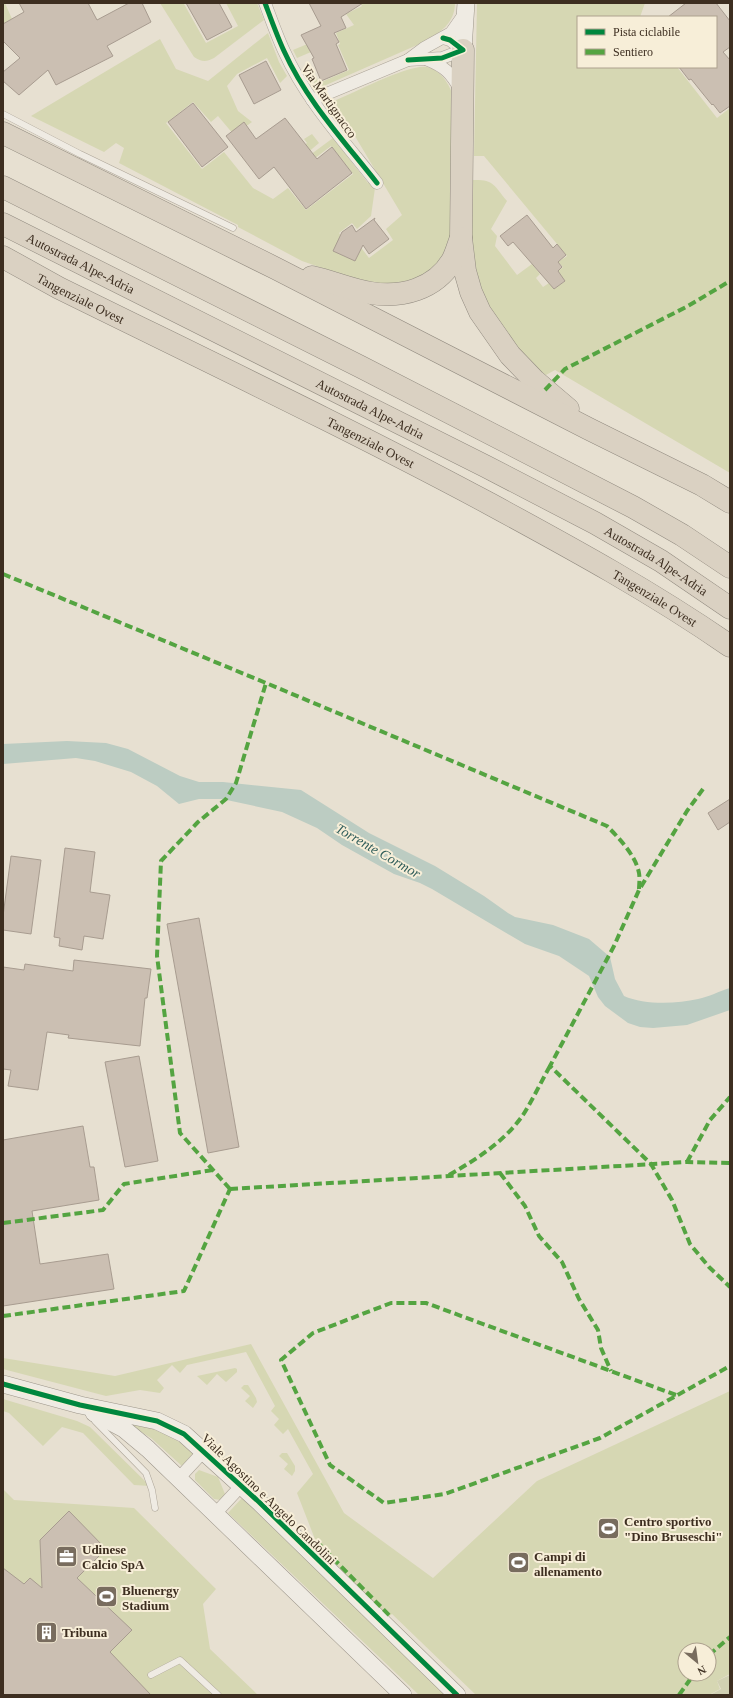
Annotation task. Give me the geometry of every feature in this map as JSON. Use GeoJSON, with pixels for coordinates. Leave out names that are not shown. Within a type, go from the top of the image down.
{"type":"FeatureCollection","features":[{"type":"Feature","properties":{"kind":"highway"},"geometry":{"type":"LineString","coordinates":[[463,50],[461,238],[471,292],[480,312],[510,355],[524,371],[589,429]]}},
{"type":"Feature","properties":{"kind":"highway"},"geometry":{"type":"LineString","coordinates":[[3,133],[275,268],[589,429],[702,485],[730,502]]}},
{"type":"Feature","properties":{"kind":"highway"},"geometry":{"type":"LineString","coordinates":[[3,186],[361,367],[633,507],[682,535],[730,567]]}},
{"type":"Feature","properties":{"kind":"highway","name":"Autostrada Alpe-Adria"},"geometry":{"type":"LineString","coordinates":[[3,224],[485,466],[595,524],[661,561],[730,608]]}},
{"type":"Feature","properties":{"kind":"highway"},"geometry":{"type":"LineString","coordinates":[[275,268],[370,293],[390,295],[406,293],[430,284],[442,274],[452,260],[461,238]]}},
{"type":"Feature","properties":{"kind":"highway","name":"Tangenziale Ovest"},"geometry":{"type":"LineString","coordinates":[[3,257],[66,291],[416,465],[592,559],[644,589],[730,646]]}},
{"type":"Feature","properties":{"kind":"street","name":"Via Martignacco"},"geometry":{"type":"LineString","coordinates":[[265,3],[284,51],[312,100],[377,183]]}},
{"type":"Feature","properties":{"kind":"street"},"geometry":{"type":"LineString","coordinates":[[312,100],[408,60],[424,48],[451,33],[466,7]]}},
{"type":"Feature","properties":{"kind":"street"},"geometry":{"type":"LineString","coordinates":[[463,50],[466,7]]}},
{"type":"Feature","properties":{"kind":"street"},"geometry":{"type":"LineString","coordinates":[[443,38],[450,40],[463,50]]}},
{"type":"Feature","properties":{"kind":"street"},"geometry":{"type":"LineString","coordinates":[[408,60],[442,58],[463,50]]}},
{"type":"Feature","properties":{"kind":"street"},"geometry":{"type":"LineString","coordinates":[[428,60],[442,65],[452,76],[463,93]]}},
{"type":"Feature","properties":{"kind":"street","name":"Viale Agostino e Angelo Candolini"},"geometry":{"type":"LineString","coordinates":[[3,1384],[80,1405],[158,1421],[184,1434],[241,1486],[457,1695]]}},
{"type":"Feature","properties":{"kind":"street","name":"Viale Agostino e Angelo Candolini"},"geometry":{"type":"LineString","coordinates":[[80,1405],[124,1429],[148,1449],[180,1478],[215,1514],[403,1695]]}},
{"type":"Feature","properties":{"kind":"street","name":"Viale Agostino e Angelo Candolini"},"geometry":{"type":"LineString","coordinates":[[180,1478],[204,1451]]}},
{"type":"Feature","properties":{"kind":"street","name":"Viale Agostino e Angelo Candolini"},"geometry":{"type":"LineString","coordinates":[[215,1514],[241,1486]]}},
{"type":"Feature","properties":{"kind":"lane"},"geometry":{"type":"LineString","coordinates":[[3,114],[80,154],[233,228]]}},
{"type":"Feature","properties":{"kind":"lane"},"geometry":{"type":"LineString","coordinates":[[80,1405],[146,1473],[152,1490],[155,1508]]}},
{"type":"Feature","properties":{"kind":"lane"},"geometry":{"type":"LineString","coordinates":[[151,1676],[180,1660],[218,1695]]}},
{"type":"Feature","properties":{"kind":"green space"},"geometry":{"type":"Polygon","coordinates":[[[3,3],[5,3],[12,19],[3,24],[3,3]]]}},
{"type":"Feature","properties":{"kind":"green space"},"geometry":{"type":"Polygon","coordinates":[[[160,3],[186,3],[184,4],[206,43],[238,26],[226,3],[257,3],[264,20],[214,58],[202,61],[194,57],[160,3]]]}},
{"type":"Feature","properties":{"kind":"green space"},"geometry":{"type":"Polygon","coordinates":[[[360,3],[455,3],[452,16],[446,27],[430,39],[317,89],[308,69],[312,69],[319,83],[349,70],[338,45],[340,44],[336,33],[354,25],[346,14],[362,6],[360,3]]]}},
{"type":"Feature","properties":{"kind":"green space"},"geometry":{"type":"Polygon","coordinates":[[[477,3],[645,3],[640,16],[577,16],[577,68],[678,68],[717,118],[730,108],[730,473],[555,370],[546,375],[543,374],[500,332],[472,273],[470,180],[484,180],[489,182],[507,201],[491,229],[497,236],[495,246],[517,275],[532,264],[540,274],[536,278],[543,287],[549,283],[554,289],[564,282],[557,272],[563,267],[558,262],[567,256],[484,156],[474,156],[477,3]]]}},
{"type":"Feature","properties":{"kind":"green space"},"geometry":{"type":"Polygon","coordinates":[[[268,33],[279,62],[287,76],[280,83],[267,58],[237,74],[227,86],[238,111],[252,122],[234,135],[218,116],[211,122],[193,102],[166,123],[202,169],[224,152],[253,188],[273,199],[288,188],[306,210],[353,174],[331,146],[314,159],[310,155],[333,138],[368,183],[370,181],[375,188],[371,216],[357,229],[352,223],[339,233],[349,246],[356,241],[369,258],[393,240],[386,229],[402,215],[334,101],[394,74],[407,70],[418,67],[427,67],[436,71],[446,81],[452,93],[451,236],[445,255],[435,269],[404,287],[359,281],[302,261],[238,227],[238,225],[119,163],[124,148],[116,143],[104,152],[31,116],[160,39],[176,69],[208,81],[268,33]]]}},
{"type":"Feature","properties":{"kind":"green space"},"geometry":{"type":"Polygon","coordinates":[[[329,35],[332,43],[297,58],[293,50],[329,35]]]}},
{"type":"Feature","properties":{"kind":"green space"},"geometry":{"type":"Polygon","coordinates":[[[312,134],[319,143],[306,154],[287,158],[307,143],[304,139],[312,134]]]}},
{"type":"Feature","properties":{"kind":"green space","name":"Centro sportivo \"Dino Bruseschi\""},"geometry":{"type":"Polygon","coordinates":[[[251,1344],[344,1513],[433,1578],[537,1481],[730,1391],[730,1674],[717,1681],[720,1689],[709,1695],[476,1695],[392,1614],[388,1617],[318,1547],[297,1493],[313,1474],[288,1429],[283,1434],[274,1425],[279,1419],[271,1411],[275,1406],[246,1352],[187,1365],[180,1373],[172,1365],[157,1380],[164,1388],[160,1393],[140,1390],[106,1396],[3,1369],[3,1358],[115,1376],[251,1344]]]}},
{"type":"Feature","properties":{"kind":"green space"},"geometry":{"type":"Polygon","coordinates":[[[235,1368],[237,1369],[237,1372],[226,1382],[217,1374],[207,1385],[197,1376],[235,1368]]]}},
{"type":"Feature","properties":{"kind":"green space"},"geometry":{"type":"Polygon","coordinates":[[[244,1385],[248,1385],[256,1398],[257,1402],[253,1408],[245,1401],[250,1396],[241,1388],[244,1385]]]}},
{"type":"Feature","properties":{"kind":"green space"},"geometry":{"type":"Polygon","coordinates":[[[3,1399],[77,1421],[90,1427],[150,1486],[134,1485],[83,1433],[62,1427],[43,1446],[9,1413],[3,1411],[3,1399]]]}},
{"type":"Feature","properties":{"kind":"green space"},"geometry":{"type":"Polygon","coordinates":[[[116,1416],[167,1435],[194,1452],[182,1466],[151,1438],[116,1416]]]}},
{"type":"Feature","properties":{"kind":"green space"},"geometry":{"type":"Polygon","coordinates":[[[282,1453],[287,1453],[295,1466],[295,1471],[292,1476],[284,1469],[288,1464],[279,1456],[282,1453]]]}},
{"type":"Feature","properties":{"kind":"green space"},"geometry":{"type":"Polygon","coordinates":[[[199,1470],[218,1477],[225,1494],[221,1500],[214,1499],[195,1480],[195,1474],[199,1470]]]}},
{"type":"Feature","properties":{"kind":"green space","name":"Bluenergy Stadium"},"geometry":{"type":"Polygon","coordinates":[[[3,1489],[14,1500],[134,1508],[216,1589],[203,1604],[210,1649],[258,1695],[3,1695],[3,1489]]]}},
{"type":"Feature","properties":{"kind":"green space"},"geometry":{"type":"Polygon","coordinates":[[[242,1498],[445,1695],[419,1695],[228,1513],[242,1498]]]}},
{"type":"Feature","properties":{"kind":"green space"},"geometry":{"type":"Polygon","coordinates":[[[730,1675],[730,1695],[710,1695],[721,1689],[717,1681],[730,1675]]]}},
{"type":"Feature","properties":{"kind":"water","name":"Torrente Cormor"},"geometry":{"type":"Polygon","coordinates":[[[67,741],[106,743],[128,749],[180,776],[199,782],[223,782],[301,790],[369,833],[435,866],[515,917],[553,925],[589,939],[610,957],[615,979],[624,996],[650,1002],[680,1002],[702,998],[730,988],[730,1010],[687,1025],[653,1028],[640,1027],[628,1023],[605,1006],[598,997],[589,976],[559,956],[525,944],[432,889],[394,874],[342,845],[317,828],[282,812],[222,799],[199,799],[179,804],[157,786],[131,772],[95,761],[76,758],[3,764],[3,744],[67,741]]]}},
{"type":"Feature","properties":{"kind":"building"},"geometry":{"type":"Polygon","coordinates":[[[19,3],[88,3],[97,20],[129,3],[142,3],[151,22],[107,46],[113,56],[56,85],[48,70],[19,95],[3,81],[3,72],[20,58],[3,41],[3,24],[24,12],[19,3]]]}},
{"type":"Feature","properties":{"kind":"building"},"geometry":{"type":"Polygon","coordinates":[[[186,3],[219,3],[232,27],[207,40],[186,3]]]}},
{"type":"Feature","properties":{"kind":"building"},"geometry":{"type":"Polygon","coordinates":[[[309,3],[363,3],[341,17],[346,28],[334,33],[339,42],[336,44],[347,70],[321,81],[312,59],[314,58],[301,35],[321,26],[309,3]]]}},
{"type":"Feature","properties":{"kind":"building"},"geometry":{"type":"Polygon","coordinates":[[[686,3],[716,3],[730,21],[730,47],[723,52],[730,60],[730,106],[720,113],[680,68],[717,68],[717,16],[669,16],[686,3]]]}},
{"type":"Feature","properties":{"kind":"building"},"geometry":{"type":"Polygon","coordinates":[[[266,61],[281,90],[254,104],[239,75],[266,61]]]}},
{"type":"Feature","properties":{"kind":"building"},"geometry":{"type":"Polygon","coordinates":[[[193,103],[228,147],[202,167],[168,122],[193,103]]]}},
{"type":"Feature","properties":{"kind":"building"},"geometry":{"type":"Polygon","coordinates":[[[285,118],[317,159],[332,147],[352,173],[306,209],[274,167],[259,179],[226,136],[244,122],[256,139],[285,118]]]}},
{"type":"Feature","properties":{"kind":"building"},"geometry":{"type":"Polygon","coordinates":[[[527,215],[553,248],[557,244],[566,255],[558,262],[562,267],[558,271],[565,281],[554,289],[513,242],[508,246],[500,236],[527,215]]]}},
{"type":"Feature","properties":{"kind":"building"},"geometry":{"type":"Polygon","coordinates":[[[375,218],[374,220],[389,239],[369,254],[363,245],[355,261],[333,251],[342,232],[352,225],[356,232],[375,218]]]}},
{"type":"Feature","properties":{"kind":"building"},"geometry":{"type":"Polygon","coordinates":[[[730,799],[730,822],[718,830],[708,813],[730,799]]]}},
{"type":"Feature","properties":{"kind":"building"},"geometry":{"type":"Polygon","coordinates":[[[65,848],[95,852],[90,892],[110,895],[103,939],[84,936],[82,950],[59,946],[60,938],[54,937],[65,848]]]}},
{"type":"Feature","properties":{"kind":"building"},"geometry":{"type":"Polygon","coordinates":[[[11,856],[41,860],[31,934],[3,930],[3,916],[11,856]]]}},
{"type":"Feature","properties":{"kind":"building"},"geometry":{"type":"Polygon","coordinates":[[[199,918],[239,1147],[208,1153],[167,924],[199,918]]]}},
{"type":"Feature","properties":{"kind":"building"},"geometry":{"type":"Polygon","coordinates":[[[74,960],[151,969],[147,998],[145,998],[140,1046],[68,1038],[69,1035],[47,1032],[38,1090],[8,1086],[11,1070],[3,1069],[3,967],[24,970],[25,964],[73,971],[74,960]]]}},
{"type":"Feature","properties":{"kind":"building"},"geometry":{"type":"Polygon","coordinates":[[[139,1056],[158,1161],[125,1167],[105,1062],[139,1056]]]}},
{"type":"Feature","properties":{"kind":"building"},"geometry":{"type":"Polygon","coordinates":[[[83,1126],[90,1167],[94,1167],[99,1200],[32,1211],[40,1264],[108,1254],[114,1289],[3,1306],[3,1140],[83,1126]]]}},
{"type":"Feature","properties":{"kind":"building","name":"Tribuna"},"geometry":{"type":"Polygon","coordinates":[[[69,1511],[106,1549],[77,1578],[132,1630],[110,1652],[151,1695],[3,1695],[3,1568],[24,1584],[30,1578],[42,1588],[40,1540],[69,1511]]]}},
{"type":"Feature","properties":{"kind":"marked path"},"geometry":{"type":"LineString","coordinates":[[545,390],[565,369],[688,306],[730,281]]}},
{"type":"Feature","properties":{"kind":"marked path"},"geometry":{"type":"LineString","coordinates":[[3,574],[607,826],[631,854],[639,873],[639,890]]}},
{"type":"Feature","properties":{"kind":"marked path"},"geometry":{"type":"LineString","coordinates":[[230,1189],[180,1133],[157,956],[161,861],[198,822],[226,799],[236,783],[266,683]]}},
{"type":"Feature","properties":{"kind":"marked path"},"geometry":{"type":"LineString","coordinates":[[703,789],[687,811],[639,890],[614,946],[550,1066],[651,1164],[672,1200],[690,1244],[709,1267],[730,1287]]}},
{"type":"Feature","properties":{"kind":"marked path"},"geometry":{"type":"LineString","coordinates":[[449,1175],[490,1149],[508,1133],[523,1115],[550,1066]]}},
{"type":"Feature","properties":{"kind":"marked path"},"geometry":{"type":"LineString","coordinates":[[687,1162],[710,1120],[730,1097]]}},
{"type":"Feature","properties":{"kind":"marked path"},"geometry":{"type":"LineString","coordinates":[[230,1189],[687,1162],[730,1163]]}},
{"type":"Feature","properties":{"kind":"marked path"},"geometry":{"type":"LineString","coordinates":[[3,1223],[103,1210],[124,1184],[213,1170]]}},
{"type":"Feature","properties":{"kind":"marked path"},"geometry":{"type":"LineString","coordinates":[[500,1173],[525,1206],[539,1236],[562,1262],[579,1299],[598,1330],[601,1348],[611,1371]]}},
{"type":"Feature","properties":{"kind":"marked path"},"geometry":{"type":"LineString","coordinates":[[3,1316],[184,1291],[230,1189]]}},
{"type":"Feature","properties":{"kind":"marked path"},"geometry":{"type":"LineString","coordinates":[[676,1395],[426,1303],[391,1303],[313,1333],[281,1360],[330,1465],[384,1503],[445,1494],[600,1438],[730,1366]]}},
{"type":"Feature","properties":{"kind":"marked path"},"geometry":{"type":"LineString","coordinates":[[316,1541],[390,1616]]}},
{"type":"Feature","properties":{"kind":"marked path"},"geometry":{"type":"LineString","coordinates":[[717,1648],[730,1637]]}},
{"type":"Feature","properties":{"kind":"marked path"},"geometry":{"type":"LineString","coordinates":[[679,1695],[688,1682]]}},
{"type":"Feature","properties":{"kind":"cycle path"},"geometry":{"type":"LineString","coordinates":[[265,3],[284,51],[303,86],[326,120],[377,183]]}},
{"type":"Feature","properties":{"kind":"cycle path"},"geometry":{"type":"LineString","coordinates":[[408,60],[442,58],[463,50],[450,40],[443,38]]}},
{"type":"Feature","properties":{"kind":"cycle path"},"geometry":{"type":"LineString","coordinates":[[3,1384],[80,1405],[157,1421],[184,1434],[259,1502],[457,1695]]}},
{"type":"Feature","properties":{"kind":"place","name":"Centro sportivo \"Dino Bruseschi\""},"geometry":{"type":"Point","coordinates":[608,1528]}},
{"type":"Feature","properties":{"kind":"place","name":"Udinese Calcio SpA"},"geometry":{"type":"Point","coordinates":[66,1556]}},
{"type":"Feature","properties":{"kind":"place","name":"Campi di allenamento"},"geometry":{"type":"Point","coordinates":[518,1563]}},
{"type":"Feature","properties":{"kind":"place","name":"Bluenergy Stadium"},"geometry":{"type":"Point","coordinates":[106,1597]}},
{"type":"Feature","properties":{"kind":"place","name":"Tribuna"},"geometry":{"type":"Point","coordinates":[47,1632]}}]}
